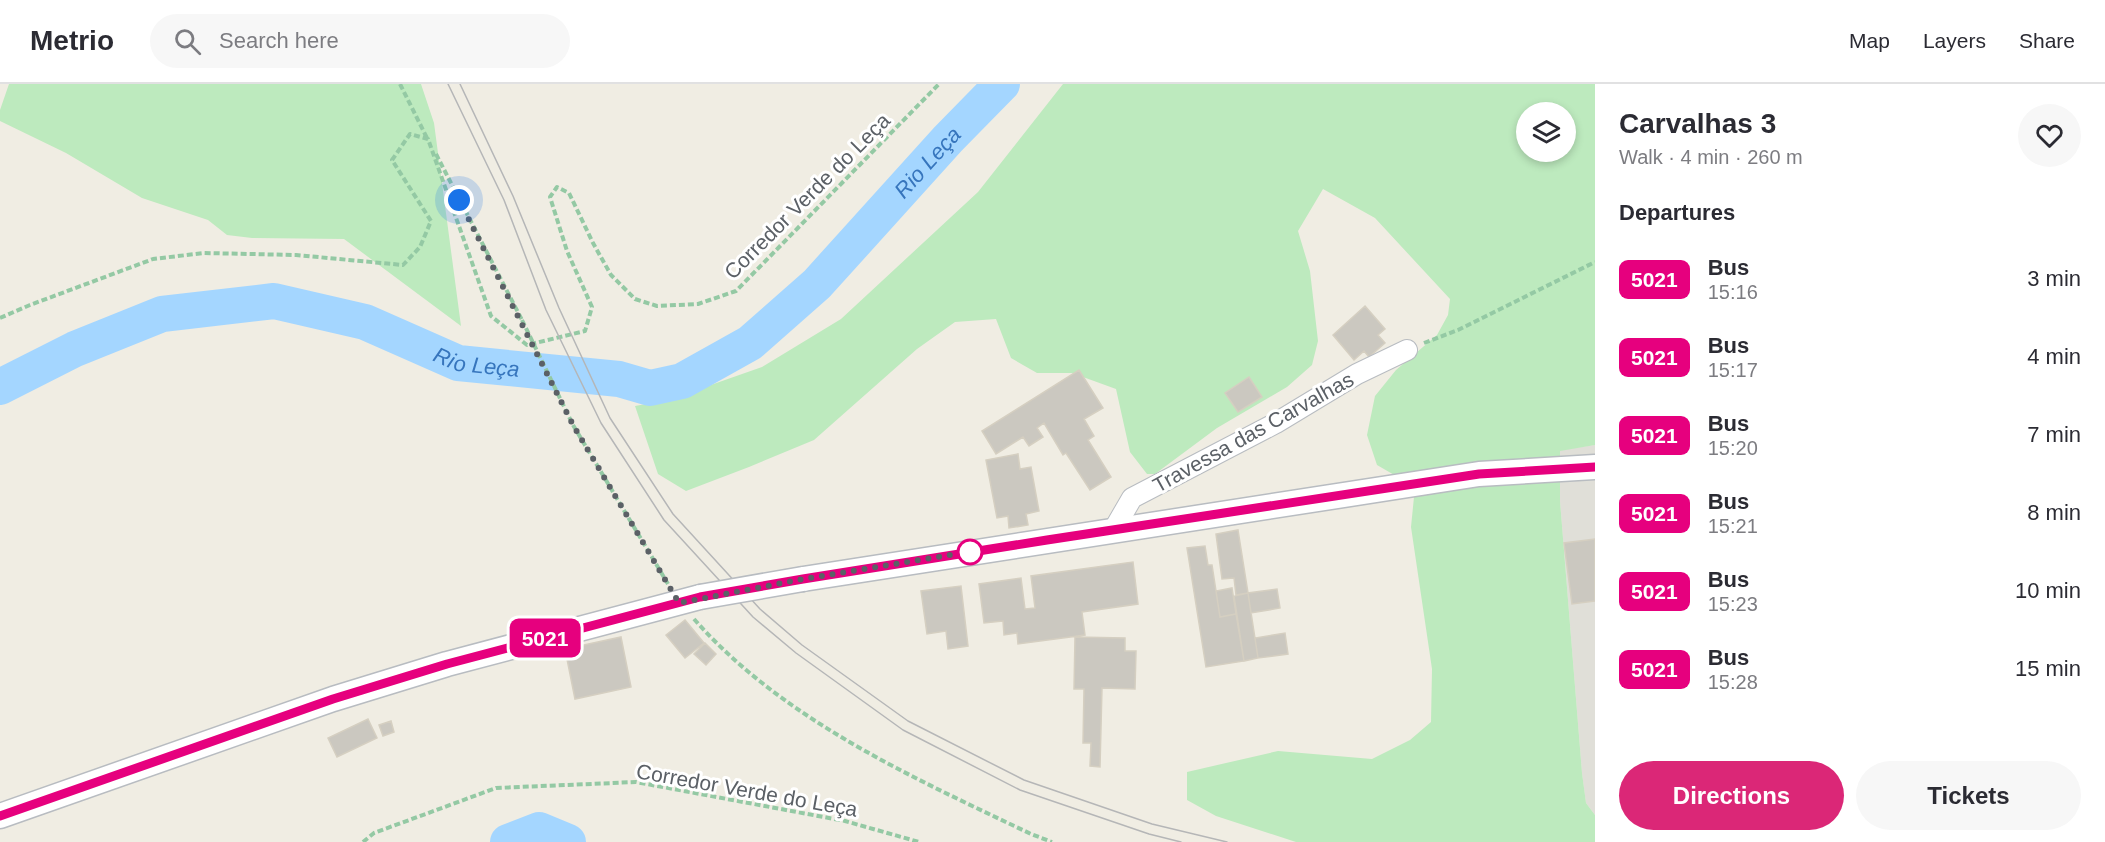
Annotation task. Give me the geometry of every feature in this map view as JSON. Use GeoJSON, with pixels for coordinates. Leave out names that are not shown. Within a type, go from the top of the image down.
{"type":"FeatureCollection","features":[{"type":"Feature","properties":{"kind":"street","name":"Travessa das Carvalhas"},"geometry":{"type":"LineString","coordinates":[[1114,529],[1132,498],[1276,423],[1357,374],[1407,350]]}},
{"type":"Feature","properties":{"kind":"street"},"geometry":{"type":"LineString","coordinates":[[0,816],[333,699],[447,664],[690,600],[803,579],[1114,529],[1479,474],[1595,466]]}},
{"type":"Feature","properties":{"kind":"path"},"geometry":{"type":"LineString","coordinates":[[400,84],[522,320],[573,425],[690,600],[719,648],[804,714],[906,775],[1052,842]]}},
{"type":"Feature","properties":{"kind":"path","name":"Corredor Verde do Leça"},"geometry":{"type":"LineString","coordinates":[[428,139],[491,316],[527,345],[585,331],[592,307],[567,251],[550,197],[557,187],[569,193],[611,274],[635,299],[657,306],[698,304],[736,291],[939,84]]}},
{"type":"Feature","properties":{"kind":"path"},"geometry":{"type":"LineString","coordinates":[[0,318],[153,259],[204,253],[296,255],[403,265],[420,247],[431,221],[392,160],[410,135],[428,139]]}},
{"type":"Feature","properties":{"kind":"path"},"geometry":{"type":"LineString","coordinates":[[1407,350],[1458,330],[1595,262]]}},
{"type":"Feature","properties":{"kind":"path","name":"Corredor Verde do Leça"},"geometry":{"type":"LineString","coordinates":[[363,842],[374,833],[496,788],[636,782],[845,821],[919,842]]}},
{"type":"Feature","properties":{"kind":"shaded area"},"geometry":{"type":"Polygon","coordinates":[[[1595,445],[1595,815],[1586,803],[1582,773],[1560,501],[1560,450],[1595,445]]]}},
{"type":"Feature","properties":{"kind":"green space"},"geometry":{"type":"Polygon","coordinates":[[[9,84],[421,84],[434,123],[461,326],[344,239],[252,238],[227,235],[208,220],[142,198],[66,153],[0,121],[0,110],[9,84]]]}},
{"type":"Feature","properties":{"kind":"green space"},"geometry":{"type":"Polygon","coordinates":[[[1063,84],[1595,84],[1595,445],[1560,451],[1560,501],[1582,773],[1586,803],[1595,815],[1595,842],[1296,842],[1216,816],[1187,800],[1187,772],[1278,751],[1372,759],[1410,740],[1431,722],[1432,669],[1411,527],[1415,487],[1377,465],[1367,435],[1375,396],[1396,370],[1437,335],[1448,315],[1450,299],[1375,218],[1323,189],[1298,231],[1310,271],[1318,341],[1312,365],[1287,387],[1217,428],[1155,474],[1147,474],[1130,452],[1116,389],[1072,373],[1037,373],[1011,358],[996,319],[955,322],[917,349],[814,440],[686,491],[658,474],[635,406],[668,400],[762,367],[841,319],[978,192],[1063,84]]]}},
{"type":"Feature","properties":{"kind":"building"},"geometry":{"type":"Polygon","coordinates":[[[1365,306],[1385,329],[1378,335],[1385,343],[1369,357],[1364,351],[1354,360],[1333,335],[1365,306]]]}},
{"type":"Feature","properties":{"kind":"building"},"geometry":{"type":"Polygon","coordinates":[[[1079,370],[1103,408],[1084,419],[1094,436],[1088,440],[1111,477],[1090,490],[1066,453],[1063,455],[1044,423],[1037,428],[1043,437],[1029,446],[1023,437],[996,454],[982,431],[1079,370]]]}},
{"type":"Feature","properties":{"kind":"building"},"geometry":{"type":"Polygon","coordinates":[[[1249,377],[1262,397],[1238,412],[1225,393],[1249,377]]]}},
{"type":"Feature","properties":{"kind":"building"},"geometry":{"type":"Polygon","coordinates":[[[1018,454],[1020,469],[1031,467],[1039,511],[1026,514],[1028,525],[1009,528],[1008,516],[997,518],[986,460],[1018,454]]]}},
{"type":"Feature","properties":{"kind":"building"},"geometry":{"type":"Polygon","coordinates":[[[1238,530],[1248,593],[1236,595],[1234,578],[1222,579],[1216,534],[1238,530]]]}},
{"type":"Feature","properties":{"kind":"building"},"geometry":{"type":"Polygon","coordinates":[[[1595,539],[1595,601],[1572,604],[1564,543],[1595,539]]]}},
{"type":"Feature","properties":{"kind":"building"},"geometry":{"type":"Polygon","coordinates":[[[1205,546],[1208,565],[1212,565],[1220,617],[1236,614],[1244,661],[1206,667],[1187,548],[1205,546]]]}},
{"type":"Feature","properties":{"kind":"building"},"geometry":{"type":"Polygon","coordinates":[[[1133,562],[1138,604],[1082,612],[1085,635],[1018,644],[1017,633],[1004,635],[1003,621],[984,623],[979,584],[1021,578],[1025,609],[1035,608],[1031,576],[1133,562]]]}},
{"type":"Feature","properties":{"kind":"building"},"geometry":{"type":"Polygon","coordinates":[[[961,586],[968,646],[948,649],[946,631],[927,634],[921,591],[961,586]]]}},
{"type":"Feature","properties":{"kind":"building"},"geometry":{"type":"Polygon","coordinates":[[[1232,588],[1236,614],[1220,617],[1216,591],[1232,588]]]}},
{"type":"Feature","properties":{"kind":"building"},"geometry":{"type":"Polygon","coordinates":[[[1277,589],[1280,608],[1251,613],[1248,593],[1277,589]]]}},
{"type":"Feature","properties":{"kind":"building"},"geometry":{"type":"Polygon","coordinates":[[[1248,593],[1258,658],[1244,661],[1234,596],[1248,593]]]}},
{"type":"Feature","properties":{"kind":"building"},"geometry":{"type":"Polygon","coordinates":[[[685,620],[704,643],[685,658],[666,635],[685,620]]]}},
{"type":"Feature","properties":{"kind":"building"},"geometry":{"type":"Polygon","coordinates":[[[1285,633],[1288,654],[1258,658],[1255,638],[1285,633]]]}},
{"type":"Feature","properties":{"kind":"building"},"geometry":{"type":"Polygon","coordinates":[[[621,637],[631,687],[575,699],[565,649],[621,637]]]}},
{"type":"Feature","properties":{"kind":"building"},"geometry":{"type":"Polygon","coordinates":[[[1075,637],[1125,638],[1125,651],[1136,651],[1135,689],[1102,688],[1100,767],[1090,766],[1091,743],[1083,743],[1084,689],[1074,689],[1075,637]]]}},
{"type":"Feature","properties":{"kind":"building"},"geometry":{"type":"Polygon","coordinates":[[[705,643],[716,654],[706,665],[694,654],[705,643]]]}},
{"type":"Feature","properties":{"kind":"building"},"geometry":{"type":"Polygon","coordinates":[[[368,719],[377,738],[337,757],[328,738],[368,719]]]}},
{"type":"Feature","properties":{"kind":"building"},"geometry":{"type":"Polygon","coordinates":[[[391,721],[394,732],[383,736],[379,725],[391,721]]]}},
{"type":"Feature","properties":{"kind":"waterway","name":"Rio Leça"},"geometry":{"type":"LineString","coordinates":[[0,387],[75,349],[162,314],[274,301],[365,322],[458,363],[619,379],[650,388],[682,381],[750,343],[817,284],[948,139],[1002,84]]}},
{"type":"Feature","properties":{"kind":"waterway","name":"Rio Leça"},"geometry":{"type":"LineString","coordinates":[[508,842],[539,830],[568,842]]}},
{"type":"Feature","properties":{"kind":"tram line"},"geometry":{"type":"LineString","coordinates":[[448,84],[504,200],[546,310],[601,423],[664,520],[753,617],[796,653],[903,730],[1020,790],[1149,834],[1181,842]]}},
{"type":"Feature","properties":{"kind":"tram line"},"geometry":{"type":"LineString","coordinates":[[460,84],[513,196],[559,308],[610,418],[673,514],[760,609],[802,645],[908,721],[1024,780],[1152,824],[1227,842]]}},
{"type":"Feature","properties":{"kind":"bus line","name":"5021"},"geometry":{"type":"LineString","coordinates":[[0,816],[333,699],[447,664],[700,597],[1047,540],[1479,474],[1595,467]]}},
{"type":"Feature","properties":{"kind":"route"},"geometry":{"type":"LineString","coordinates":[[459,200],[522,320],[573,425],[679,603],[700,597],[980,550],[970,552]]}}]}
